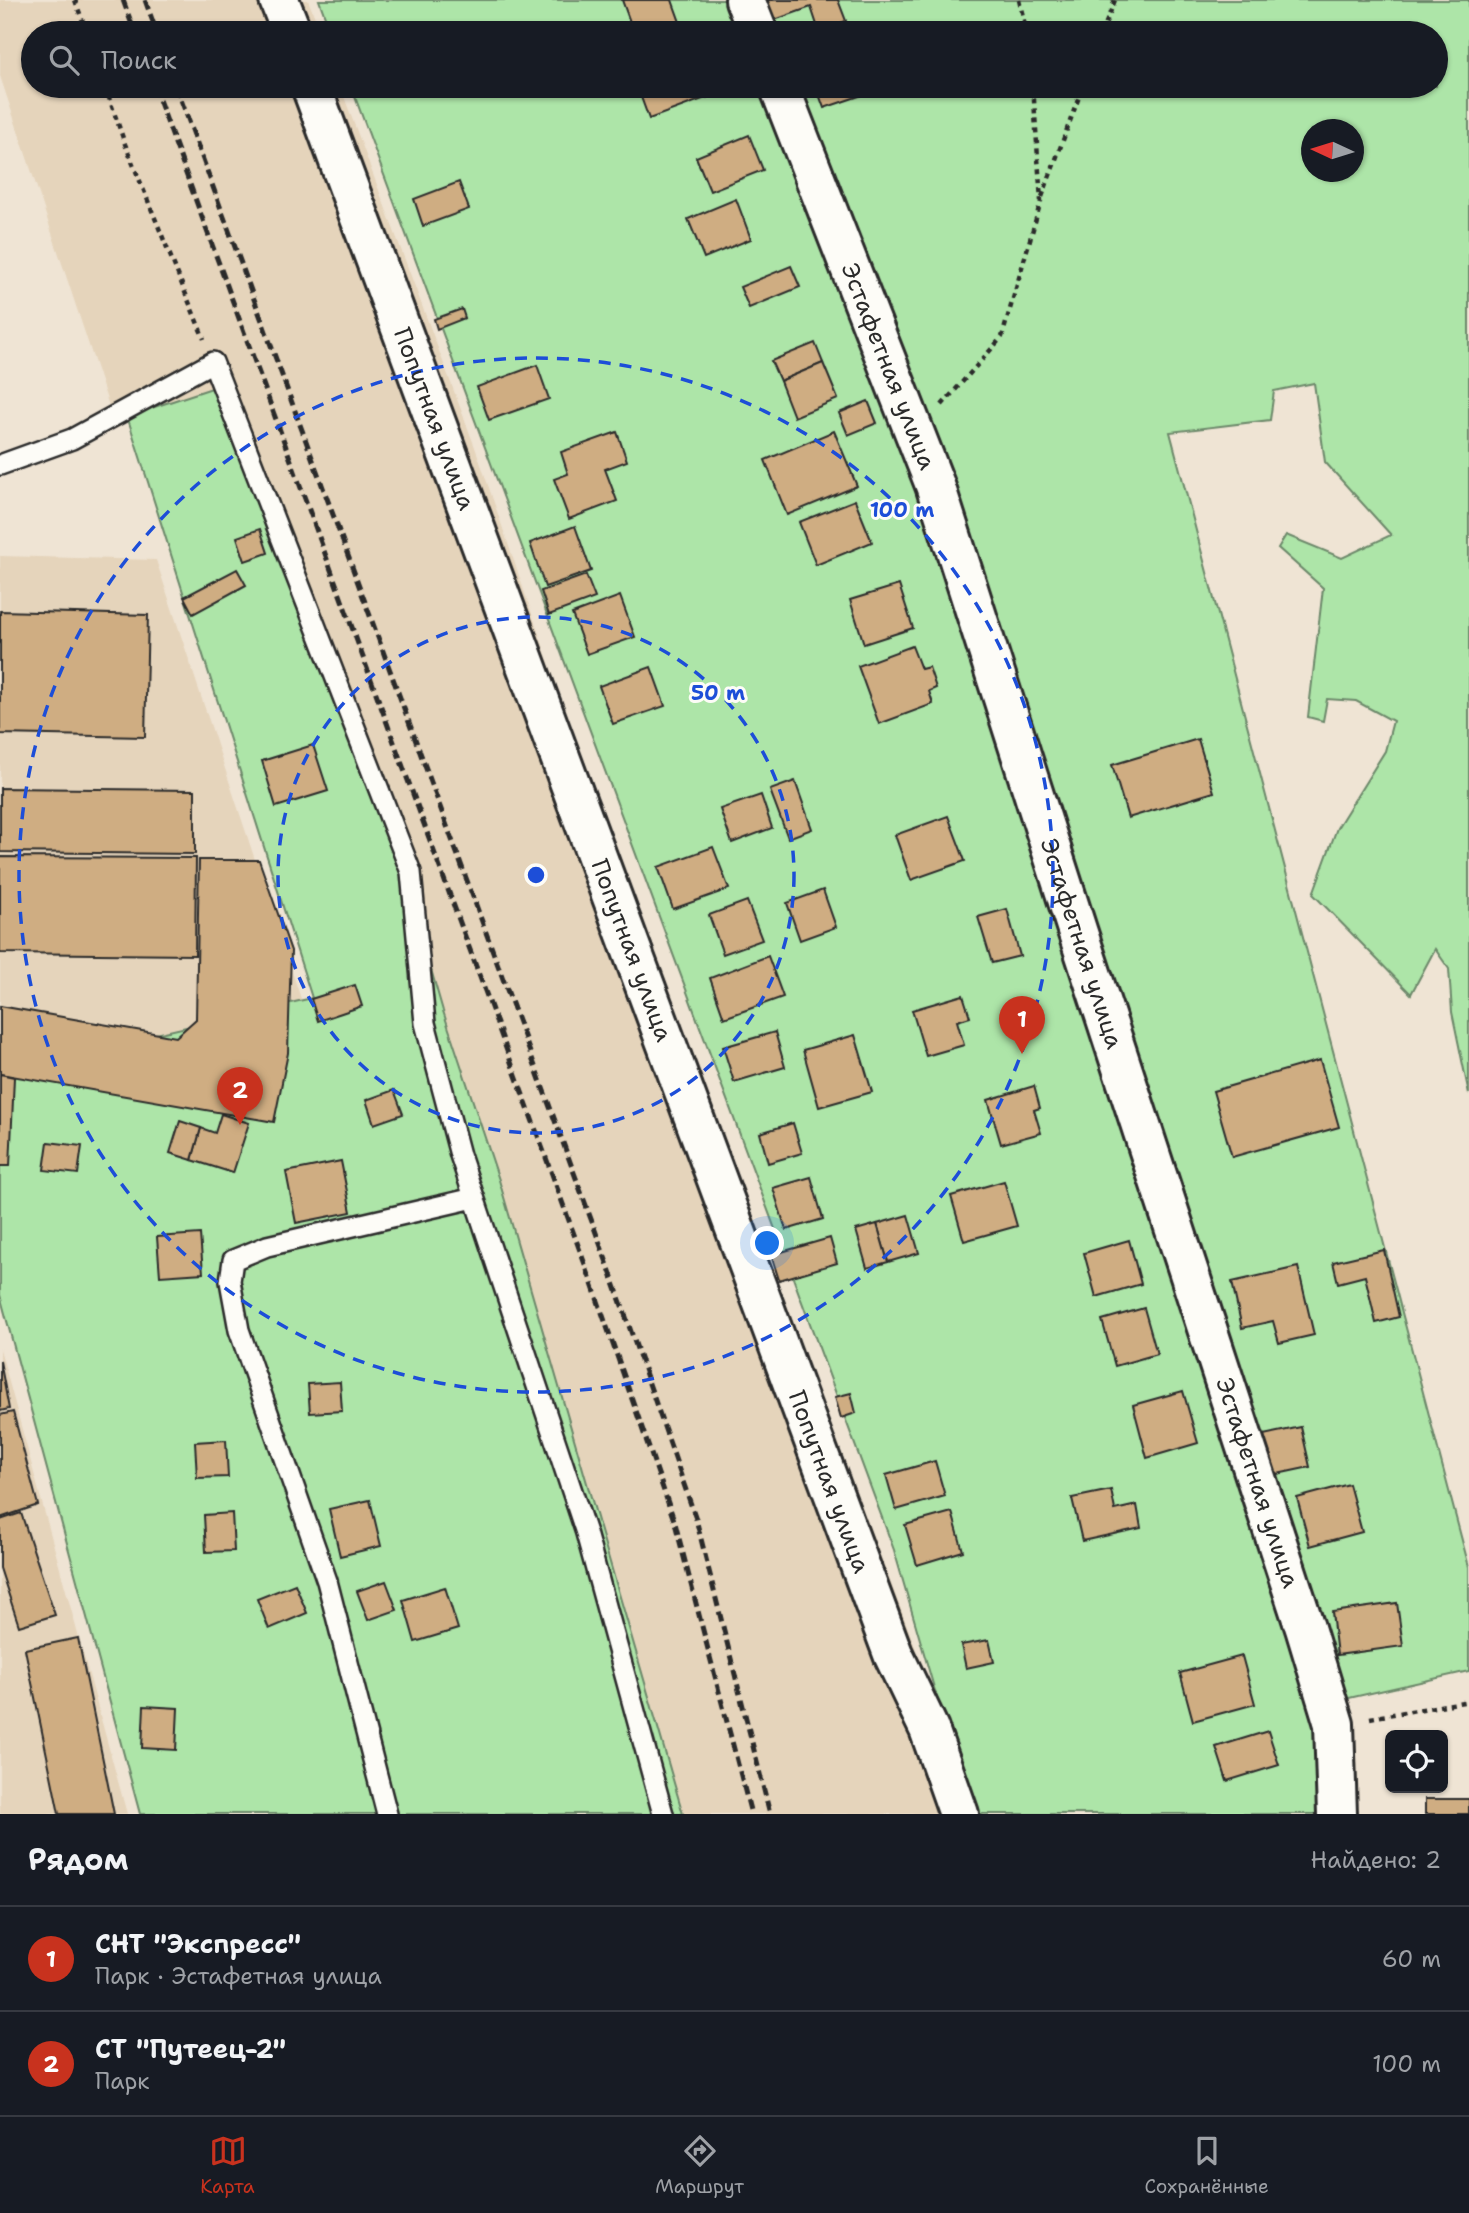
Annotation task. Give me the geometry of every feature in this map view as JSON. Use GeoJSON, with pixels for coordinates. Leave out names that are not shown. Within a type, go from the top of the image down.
{"type":"FeatureCollection","features":[{"type":"Feature","properties":{"kind":"street"},"geometry":{"type":"LineString","coordinates":[[279,0],[287,21]]}},
{"type":"Feature","properties":{"kind":"street"},"geometry":{"type":"LineString","coordinates":[[746,0],[754,21]]}},
{"type":"Feature","properties":{"kind":"street","name":"Попутная улица"},"geometry":{"type":"LineString","coordinates":[[315,98],[893,1654],[929,1729],[959,1814]]}},
{"type":"Feature","properties":{"kind":"street","name":"Эстафетная улица"},"geometry":{"type":"LineString","coordinates":[[784,98],[936,485],[1077,933],[1334,1724],[1337,1814]]}},
{"type":"Feature","properties":{"kind":"lane"},"geometry":{"type":"LineString","coordinates":[[0,465],[72,439],[213,362],[411,872],[425,1023],[460,1155],[586,1533],[663,1814]]}},
{"type":"Feature","properties":{"kind":"lane"},"geometry":{"type":"LineString","coordinates":[[387,1814],[327,1581],[239,1330],[230,1281],[233,1261],[267,1246],[474,1198]]}},
{"type":"Feature","properties":{"kind":"path"},"geometry":{"type":"LineString","coordinates":[[75,0],[83,21]]}},
{"type":"Feature","properties":{"kind":"path"},"geometry":{"type":"LineString","coordinates":[[1019,0],[1024,21]]}},
{"type":"Feature","properties":{"kind":"path"},"geometry":{"type":"LineString","coordinates":[[1107,21],[1115,0]]}},
{"type":"Feature","properties":{"kind":"path"},"geometry":{"type":"LineString","coordinates":[[109,98],[213,362]]}},
{"type":"Feature","properties":{"kind":"path"},"geometry":{"type":"LineString","coordinates":[[1034,98],[1041,201]]}},
{"type":"Feature","properties":{"kind":"path"},"geometry":{"type":"LineString","coordinates":[[915,434],[1002,337],[1041,201],[1079,98]]}},
{"type":"Feature","properties":{"kind":"path"},"geometry":{"type":"LineString","coordinates":[[1334,1724],[1469,1701]]}},
{"type":"Feature","properties":{"kind":"shaded area"},"geometry":{"type":"Polygon","coordinates":[[[0,0],[308,0],[316,21],[21,21],[21,98],[344,98],[476,450],[618,865],[915,1647],[944,1814],[612,1814],[206,393],[115,424],[0,76],[0,0]]]}},
{"type":"Feature","properties":{"kind":"shaded area"},"geometry":{"type":"Polygon","coordinates":[[[0,556],[156,560],[304,1008],[0,1107],[0,556]]]}},
{"type":"Feature","properties":{"kind":"shaded area"},"geometry":{"type":"Polygon","coordinates":[[[0,1349],[127,1814],[0,1814],[0,1349]]]}},
{"type":"Feature","properties":{"kind":"green space"},"geometry":{"type":"Polygon","coordinates":[[[319,0],[1469,0],[1469,1094],[1452,1012],[1449,969],[1435,949],[1411,994],[1313,894],[1337,828],[1385,751],[1393,721],[1356,701],[1327,699],[1323,721],[1308,717],[1323,588],[1278,548],[1286,535],[1342,558],[1391,535],[1325,462],[1314,383],[1274,391],[1270,420],[1170,432],[1469,1567],[1469,1671],[1340,1700],[1344,1814],[966,1814],[959,1774],[894,1550],[355,98],[1448,98],[1448,21],[327,21],[319,0]]]}},
{"type":"Feature","properties":{"kind":"green space"},"geometry":{"type":"Polygon","coordinates":[[[215,387],[402,869],[443,1011],[499,1180],[683,1814],[140,1814],[0,1295],[0,1070],[312,998],[127,416],[215,387]]]}},
{"type":"Feature","properties":{"kind":"building"},"geometry":{"type":"Polygon","coordinates":[[[622,0],[672,0],[680,21],[630,21],[622,0]]]}},
{"type":"Feature","properties":{"kind":"building"},"geometry":{"type":"Polygon","coordinates":[[[759,0],[838,0],[846,21],[816,21],[811,7],[765,21],[759,0]]]}},
{"type":"Feature","properties":{"kind":"building"},"geometry":{"type":"Polygon","coordinates":[[[641,98],[706,98],[649,119],[641,98]]]}},
{"type":"Feature","properties":{"kind":"building"},"geometry":{"type":"Polygon","coordinates":[[[820,98],[853,98],[824,108],[820,98]]]}},
{"type":"Feature","properties":{"kind":"building"},"geometry":{"type":"Polygon","coordinates":[[[749,135],[763,170],[710,191],[696,157],[749,135]]]}},
{"type":"Feature","properties":{"kind":"building"},"geometry":{"type":"Polygon","coordinates":[[[459,182],[469,209],[423,226],[414,199],[459,182]]]}},
{"type":"Feature","properties":{"kind":"building"},"geometry":{"type":"Polygon","coordinates":[[[736,199],[751,239],[704,258],[688,219],[736,199]]]}},
{"type":"Feature","properties":{"kind":"building"},"geometry":{"type":"Polygon","coordinates":[[[791,266],[800,287],[749,308],[740,287],[791,266]]]}},
{"type":"Feature","properties":{"kind":"building"},"geometry":{"type":"Polygon","coordinates":[[[462,309],[465,318],[437,329],[434,319],[462,309]]]}},
{"type":"Feature","properties":{"kind":"building"},"geometry":{"type":"Polygon","coordinates":[[[815,343],[823,363],[780,381],[771,361],[815,343]]]}},
{"type":"Feature","properties":{"kind":"building"},"geometry":{"type":"Polygon","coordinates":[[[823,363],[838,399],[794,417],[780,381],[823,363]]]}},
{"type":"Feature","properties":{"kind":"building"},"geometry":{"type":"Polygon","coordinates":[[[537,365],[549,399],[489,420],[477,387],[537,365]]]}},
{"type":"Feature","properties":{"kind":"building"},"geometry":{"type":"Polygon","coordinates":[[[868,401],[877,423],[848,435],[839,413],[868,401]]]}},
{"type":"Feature","properties":{"kind":"building"},"geometry":{"type":"Polygon","coordinates":[[[834,431],[857,486],[787,515],[765,460],[834,431]]]}},
{"type":"Feature","properties":{"kind":"building"},"geometry":{"type":"Polygon","coordinates":[[[617,432],[627,461],[605,469],[617,501],[569,519],[554,479],[568,474],[561,452],[617,432]]]}},
{"type":"Feature","properties":{"kind":"building"},"geometry":{"type":"Polygon","coordinates":[[[855,500],[872,542],[816,565],[799,522],[855,500]]]}},
{"type":"Feature","properties":{"kind":"building"},"geometry":{"type":"Polygon","coordinates":[[[575,526],[591,571],[545,587],[530,543],[575,526]]]}},
{"type":"Feature","properties":{"kind":"building"},"geometry":{"type":"Polygon","coordinates":[[[260,529],[268,553],[245,561],[237,537],[260,529]]]}},
{"type":"Feature","properties":{"kind":"building"},"geometry":{"type":"Polygon","coordinates":[[[237,569],[246,585],[193,614],[184,597],[237,569]]]}},
{"type":"Feature","properties":{"kind":"building"},"geometry":{"type":"Polygon","coordinates":[[[586,575],[595,598],[549,615],[541,591],[586,575]]]}},
{"type":"Feature","properties":{"kind":"building"},"geometry":{"type":"Polygon","coordinates":[[[899,585],[913,628],[864,644],[850,600],[899,585]]]}},
{"type":"Feature","properties":{"kind":"building"},"geometry":{"type":"Polygon","coordinates":[[[620,596],[635,637],[587,654],[572,614],[620,596]]]}},
{"type":"Feature","properties":{"kind":"building"},"geometry":{"type":"Polygon","coordinates":[[[0,611],[148,615],[145,737],[0,734],[0,611]]]}},
{"type":"Feature","properties":{"kind":"building"},"geometry":{"type":"Polygon","coordinates":[[[912,646],[921,669],[929,667],[936,688],[929,691],[933,704],[879,724],[858,666],[912,646]]]}},
{"type":"Feature","properties":{"kind":"building"},"geometry":{"type":"Polygon","coordinates":[[[651,667],[665,706],[613,724],[599,686],[651,667]]]}},
{"type":"Feature","properties":{"kind":"building"},"geometry":{"type":"Polygon","coordinates":[[[1198,739],[1214,792],[1128,818],[1112,765],[1198,739]]]}},
{"type":"Feature","properties":{"kind":"building"},"geometry":{"type":"Polygon","coordinates":[[[313,745],[328,791],[276,807],[262,761],[313,745]]]}},
{"type":"Feature","properties":{"kind":"building"},"geometry":{"type":"Polygon","coordinates":[[[795,781],[812,829],[788,838],[770,790],[795,781]]]}},
{"type":"Feature","properties":{"kind":"building"},"geometry":{"type":"Polygon","coordinates":[[[0,788],[195,790],[195,854],[0,852],[0,788]]]}},
{"type":"Feature","properties":{"kind":"building"},"geometry":{"type":"Polygon","coordinates":[[[761,795],[772,828],[732,843],[720,809],[761,795]]]}},
{"type":"Feature","properties":{"kind":"building"},"geometry":{"type":"Polygon","coordinates":[[[948,816],[965,861],[911,880],[895,835],[948,816]]]}},
{"type":"Feature","properties":{"kind":"building"},"geometry":{"type":"Polygon","coordinates":[[[713,847],[729,889],[673,909],[658,867],[713,847]]]}},
{"type":"Feature","properties":{"kind":"building"},"geometry":{"type":"Polygon","coordinates":[[[0,857],[196,858],[195,955],[0,953],[0,857]]]}},
{"type":"Feature","properties":{"kind":"building"},"geometry":{"type":"Polygon","coordinates":[[[199,860],[259,860],[291,951],[288,1053],[274,1122],[0,1074],[0,1006],[176,1037],[196,1019],[199,860]]]}},
{"type":"Feature","properties":{"kind":"building"},"geometry":{"type":"Polygon","coordinates":[[[823,890],[836,927],[800,940],[787,903],[823,890]]]}},
{"type":"Feature","properties":{"kind":"building"},"geometry":{"type":"Polygon","coordinates":[[[747,901],[762,940],[723,954],[709,915],[747,901]]]}},
{"type":"Feature","properties":{"kind":"building"},"geometry":{"type":"Polygon","coordinates":[[[1007,909],[1020,956],[992,963],[978,917],[1007,909]]]}},
{"type":"Feature","properties":{"kind":"building"},"geometry":{"type":"Polygon","coordinates":[[[768,956],[783,997],[724,1018],[710,978],[768,956]]]}},
{"type":"Feature","properties":{"kind":"building"},"geometry":{"type":"Polygon","coordinates":[[[355,985],[362,1006],[318,1021],[311,999],[355,985]]]}},
{"type":"Feature","properties":{"kind":"building"},"geometry":{"type":"Polygon","coordinates":[[[963,995],[970,1017],[957,1021],[964,1045],[926,1056],[912,1010],[963,995]]]}},
{"type":"Feature","properties":{"kind":"building"},"geometry":{"type":"Polygon","coordinates":[[[775,1032],[785,1067],[734,1082],[723,1047],[775,1032]]]}},
{"type":"Feature","properties":{"kind":"building"},"geometry":{"type":"Polygon","coordinates":[[[855,1035],[872,1092],[819,1107],[803,1050],[855,1035]]]}},
{"type":"Feature","properties":{"kind":"building"},"geometry":{"type":"Polygon","coordinates":[[[1320,1060],[1339,1127],[1232,1157],[1213,1091],[1320,1060]]]}},
{"type":"Feature","properties":{"kind":"building"},"geometry":{"type":"Polygon","coordinates":[[[0,1074],[14,1077],[10,1166],[0,1166],[0,1074]]]}},
{"type":"Feature","properties":{"kind":"building"},"geometry":{"type":"Polygon","coordinates":[[[1034,1086],[1040,1108],[1034,1110],[1041,1133],[1001,1144],[988,1100],[1034,1086]]]}},
{"type":"Feature","properties":{"kind":"building"},"geometry":{"type":"Polygon","coordinates":[[[394,1090],[403,1114],[374,1124],[366,1100],[394,1090]]]}},
{"type":"Feature","properties":{"kind":"building"},"geometry":{"type":"Polygon","coordinates":[[[221,1114],[249,1123],[233,1173],[192,1160],[201,1128],[215,1133],[221,1114]]]}},
{"type":"Feature","properties":{"kind":"building"},"geometry":{"type":"Polygon","coordinates":[[[180,1121],[201,1128],[192,1160],[170,1153],[180,1121]]]}},
{"type":"Feature","properties":{"kind":"building"},"geometry":{"type":"Polygon","coordinates":[[[793,1123],[802,1153],[768,1163],[760,1133],[793,1123]]]}},
{"type":"Feature","properties":{"kind":"building"},"geometry":{"type":"Polygon","coordinates":[[[48,1142],[82,1146],[78,1174],[44,1170],[48,1142]]]}},
{"type":"Feature","properties":{"kind":"building"},"geometry":{"type":"Polygon","coordinates":[[[341,1161],[351,1212],[296,1223],[286,1172],[341,1161]]]}},
{"type":"Feature","properties":{"kind":"building"},"geometry":{"type":"Polygon","coordinates":[[[811,1177],[823,1219],[786,1230],[773,1188],[811,1177]]]}},
{"type":"Feature","properties":{"kind":"building"},"geometry":{"type":"Polygon","coordinates":[[[1004,1181],[1017,1226],[964,1241],[951,1196],[1004,1181]]]}},
{"type":"Feature","properties":{"kind":"building"},"geometry":{"type":"Polygon","coordinates":[[[908,1215],[919,1253],[888,1262],[877,1224],[908,1215]]]}},
{"type":"Feature","properties":{"kind":"building"},"geometry":{"type":"Polygon","coordinates":[[[877,1224],[888,1262],[867,1268],[856,1230],[877,1224]]]}},
{"type":"Feature","properties":{"kind":"building"},"geometry":{"type":"Polygon","coordinates":[[[200,1234],[203,1273],[160,1276],[157,1237],[200,1234]]]}},
{"type":"Feature","properties":{"kind":"building"},"geometry":{"type":"Polygon","coordinates":[[[830,1238],[837,1263],[779,1280],[771,1255],[830,1238]]]}},
{"type":"Feature","properties":{"kind":"building"},"geometry":{"type":"Polygon","coordinates":[[[1129,1240],[1141,1284],[1096,1297],[1084,1253],[1129,1240]]]}},
{"type":"Feature","properties":{"kind":"building"},"geometry":{"type":"Polygon","coordinates":[[[1384,1250],[1399,1317],[1376,1323],[1365,1276],[1338,1283],[1333,1262],[1384,1250]]]}},
{"type":"Feature","properties":{"kind":"building"},"geometry":{"type":"Polygon","coordinates":[[[1298,1267],[1314,1335],[1279,1343],[1273,1321],[1242,1328],[1232,1282],[1298,1267]]]}},
{"type":"Feature","properties":{"kind":"building"},"geometry":{"type":"Polygon","coordinates":[[[1144,1308],[1157,1354],[1115,1366],[1102,1320],[1144,1308]]]}},
{"type":"Feature","properties":{"kind":"building"},"geometry":{"type":"Polygon","coordinates":[[[0,1361],[9,1409],[0,1411],[0,1361]]]}},
{"type":"Feature","properties":{"kind":"building"},"geometry":{"type":"Polygon","coordinates":[[[340,1382],[342,1411],[310,1413],[308,1384],[340,1382]]]}},
{"type":"Feature","properties":{"kind":"building"},"geometry":{"type":"Polygon","coordinates":[[[1183,1391],[1198,1443],[1147,1458],[1133,1405],[1183,1391]]]}},
{"type":"Feature","properties":{"kind":"building"},"geometry":{"type":"Polygon","coordinates":[[[851,1393],[856,1413],[841,1418],[835,1397],[851,1393]]]}},
{"type":"Feature","properties":{"kind":"building"},"geometry":{"type":"Polygon","coordinates":[[[13,1412],[38,1505],[0,1518],[0,1415],[13,1412]]]}},
{"type":"Feature","properties":{"kind":"building"},"geometry":{"type":"Polygon","coordinates":[[[1301,1427],[1310,1467],[1263,1477],[1254,1437],[1301,1427]]]}},
{"type":"Feature","properties":{"kind":"building"},"geometry":{"type":"Polygon","coordinates":[[[226,1440],[228,1477],[197,1478],[195,1442],[226,1440]]]}},
{"type":"Feature","properties":{"kind":"building"},"geometry":{"type":"Polygon","coordinates":[[[935,1461],[945,1496],[896,1510],[886,1475],[935,1461]]]}},
{"type":"Feature","properties":{"kind":"building"},"geometry":{"type":"Polygon","coordinates":[[[1349,1484],[1362,1532],[1310,1546],[1297,1498],[1349,1484]]]}},
{"type":"Feature","properties":{"kind":"building"},"geometry":{"type":"Polygon","coordinates":[[[1111,1490],[1115,1510],[1137,1505],[1141,1528],[1082,1541],[1072,1498],[1111,1490]]]}},
{"type":"Feature","properties":{"kind":"building"},"geometry":{"type":"Polygon","coordinates":[[[370,1500],[381,1546],[340,1556],[329,1509],[370,1500]]]}},
{"type":"Feature","properties":{"kind":"building"},"geometry":{"type":"Polygon","coordinates":[[[952,1512],[963,1551],[917,1565],[905,1525],[952,1512]]]}},
{"type":"Feature","properties":{"kind":"building"},"geometry":{"type":"Polygon","coordinates":[[[21,1513],[55,1615],[19,1626],[0,1568],[0,1520],[21,1513]]]}},
{"type":"Feature","properties":{"kind":"building"},"geometry":{"type":"Polygon","coordinates":[[[232,1513],[234,1551],[206,1552],[204,1515],[232,1513]]]}},
{"type":"Feature","properties":{"kind":"building"},"geometry":{"type":"Polygon","coordinates":[[[386,1581],[397,1610],[368,1620],[357,1591],[386,1581]]]}},
{"type":"Feature","properties":{"kind":"building"},"geometry":{"type":"Polygon","coordinates":[[[295,1584],[307,1613],[269,1629],[257,1599],[295,1584]]]}},
{"type":"Feature","properties":{"kind":"building"},"geometry":{"type":"Polygon","coordinates":[[[445,1587],[458,1629],[415,1642],[403,1600],[445,1587]]]}},
{"type":"Feature","properties":{"kind":"building"},"geometry":{"type":"Polygon","coordinates":[[[1397,1603],[1403,1646],[1337,1655],[1332,1612],[1397,1603]]]}},
{"type":"Feature","properties":{"kind":"building"},"geometry":{"type":"Polygon","coordinates":[[[78,1638],[114,1814],[59,1814],[25,1649],[78,1638]]]}},
{"type":"Feature","properties":{"kind":"building"},"geometry":{"type":"Polygon","coordinates":[[[989,1640],[994,1662],[966,1668],[961,1645],[989,1640]]]}},
{"type":"Feature","properties":{"kind":"building"},"geometry":{"type":"Polygon","coordinates":[[[1242,1656],[1255,1704],[1193,1721],[1180,1673],[1242,1656]]]}},
{"type":"Feature","properties":{"kind":"building"},"geometry":{"type":"Polygon","coordinates":[[[144,1706],[178,1708],[176,1750],[142,1748],[144,1706]]]}},
{"type":"Feature","properties":{"kind":"building"},"geometry":{"type":"Polygon","coordinates":[[[1268,1731],[1279,1765],[1227,1781],[1216,1747],[1268,1731]]]}},
{"type":"Feature","properties":{"kind":"building"},"geometry":{"type":"Polygon","coordinates":[[[1425,1799],[1469,1799],[1469,1814],[1425,1814],[1425,1799]]]}},
{"type":"Feature","properties":{"kind":"railway"},"geometry":{"type":"LineString","coordinates":[[123,0],[131,21]]}},
{"type":"Feature","properties":{"kind":"railway"},"geometry":{"type":"LineString","coordinates":[[145,0],[153,21]]}},
{"type":"Feature","properties":{"kind":"railway"},"geometry":{"type":"LineString","coordinates":[[158,98],[590,1278],[675,1523],[751,1814]]}},
{"type":"Feature","properties":{"kind":"railway"},"geometry":{"type":"LineString","coordinates":[[180,98],[610,1271],[696,1519],[770,1814]]}},
{"type":"Feature","properties":{"kind":"place","name":"СНТ \"Экспресс\""},"geometry":{"type":"Point","coordinates":[1022,1054]}},
{"type":"Feature","properties":{"kind":"place","name":"СТ \"Путеец-2\""},"geometry":{"type":"Point","coordinates":[240,1125]}}]}
